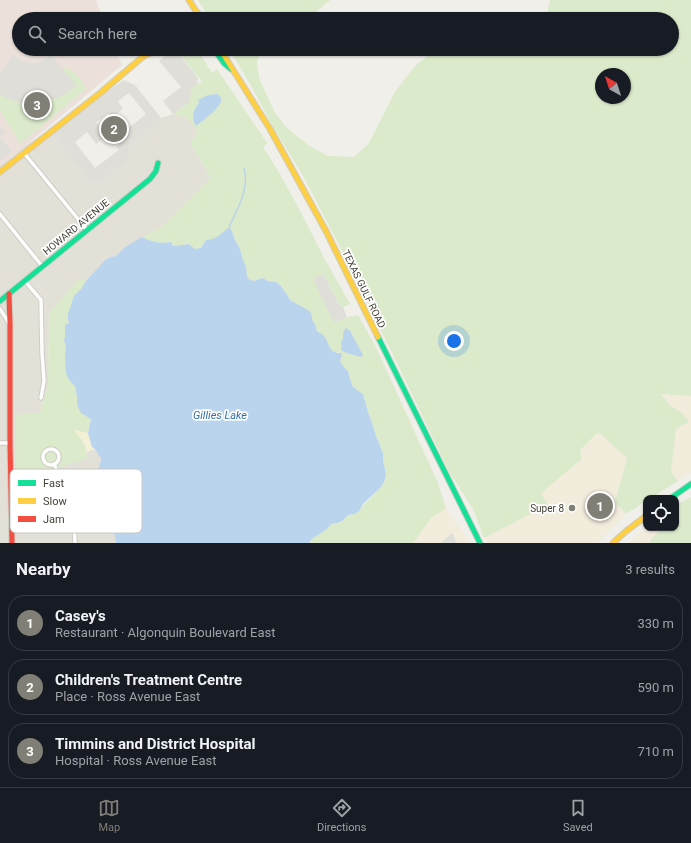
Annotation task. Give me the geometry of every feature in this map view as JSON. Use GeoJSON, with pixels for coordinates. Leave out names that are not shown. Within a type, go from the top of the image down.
{"type":"FeatureCollection","features":[{"type":"Feature","properties":{"kind":"main road"},"geometry":{"type":"LineString","coordinates":[[189,0],[197,12]]}},
{"type":"Feature","properties":{"kind":"main road"},"geometry":{"type":"LineString","coordinates":[[0,172],[143,56]]}},
{"type":"Feature","properties":{"kind":"main road"},"geometry":{"type":"LineString","coordinates":[[219,56],[236,74]]}},
{"type":"Feature","properties":{"kind":"main road","name":"TEXAS GULF ROAD"},"geometry":{"type":"LineString","coordinates":[[224,56],[270,129],[326,231],[480,543]]}},
{"type":"Feature","properties":{"kind":"main road","name":"HOWARD AVENUE"},"geometry":{"type":"LineString","coordinates":[[0,301],[150,179],[156,171],[158,163]]}},
{"type":"Feature","properties":{"kind":"main road"},"geometry":{"type":"LineString","coordinates":[[9,294],[11,469]]}},
{"type":"Feature","properties":{"kind":"main road"},"geometry":{"type":"LineString","coordinates":[[675,495],[691,484]]}},
{"type":"Feature","properties":{"kind":"main road"},"geometry":{"type":"LineString","coordinates":[[613,543],[643,518]]}},
{"type":"Feature","properties":{"kind":"main road"},"geometry":{"type":"LineString","coordinates":[[12,533],[12,543]]}},
{"type":"Feature","properties":{"kind":"street"},"geometry":{"type":"LineString","coordinates":[[24,153],[87,230]]}},
{"type":"Feature","properties":{"kind":"street"},"geometry":{"type":"LineString","coordinates":[[0,214],[42,266]]}},
{"type":"Feature","properties":{"kind":"street"},"geometry":{"type":"LineString","coordinates":[[25,281],[41,300],[44,381],[41,398]]}},
{"type":"Feature","properties":{"kind":"street"},"geometry":{"type":"LineString","coordinates":[[0,309],[10,324]]}},
{"type":"Feature","properties":{"kind":"street"},"geometry":{"type":"LineString","coordinates":[[0,443],[10,443]]}},
{"type":"Feature","properties":{"kind":"street"},"geometry":{"type":"LineString","coordinates":[[48,450],[53,450],[58,455],[59,459],[54,464],[47,464],[44,460],[45,454],[48,450]]}},
{"type":"Feature","properties":{"kind":"street"},"geometry":{"type":"LineString","coordinates":[[54,464],[56,469]]}},
{"type":"Feature","properties":{"kind":"street"},"geometry":{"type":"LineString","coordinates":[[75,533],[76,543]]}},
{"type":"Feature","properties":{"kind":"shaded area"},"geometry":{"type":"Polygon","coordinates":[[[0,0],[96,0],[100,12],[12,12],[12,56],[118,56],[122,65],[0,167],[0,0]]]}},
{"type":"Feature","properties":{"kind":"shaded area"},"geometry":{"type":"Polygon","coordinates":[[[12,56],[24,62],[33,63],[42,61],[52,56],[77,86],[58,98],[41,102],[19,103],[0,94],[0,73],[12,56]]]}},
{"type":"Feature","properties":{"kind":"shaded area"},"geometry":{"type":"Polygon","coordinates":[[[165,56],[181,56],[198,78],[197,84],[191,88],[190,101],[173,114],[163,101],[181,87],[159,61],[165,56]]]}},
{"type":"Feature","properties":{"kind":"shaded area"},"geometry":{"type":"Polygon","coordinates":[[[124,80],[135,85],[161,118],[129,144],[128,159],[99,183],[90,183],[50,130],[124,80]],[[129,93],[118,101],[123,109],[113,117],[108,113],[96,122],[106,136],[96,144],[87,132],[75,142],[95,168],[119,150],[116,147],[123,140],[120,135],[146,114],[129,93]]]}},
{"type":"Feature","properties":{"kind":"shaded area"},"geometry":{"type":"Polygon","coordinates":[[[173,114],[187,118],[198,131],[190,143],[211,178],[160,228],[125,247],[116,256],[110,257],[104,261],[86,281],[79,280],[49,313],[48,386],[40,413],[16,416],[85,459],[87,452],[95,449],[101,459],[99,469],[10,469],[10,533],[114,533],[116,543],[0,543],[0,163],[50,130],[90,183],[128,144],[161,118],[173,114]]]}},
{"type":"Feature","properties":{"kind":"shaded area"},"geometry":{"type":"Polygon","coordinates":[[[0,126],[5,132],[0,137],[0,126]]]}},
{"type":"Feature","properties":{"kind":"shaded area"},"geometry":{"type":"Polygon","coordinates":[[[0,137],[12,151],[1,160],[0,159],[0,137]]]}},
{"type":"Feature","properties":{"kind":"shaded area"},"geometry":{"type":"Polygon","coordinates":[[[323,273],[339,305],[343,307],[347,317],[336,322],[333,321],[313,279],[323,273]]]}},
{"type":"Feature","properties":{"kind":"shaded area"},"geometry":{"type":"Polygon","coordinates":[[[661,394],[691,396],[691,473],[678,481],[671,472],[676,429],[689,422],[682,413],[671,406],[661,394]]]}},
{"type":"Feature","properties":{"kind":"shaded area"},"geometry":{"type":"Polygon","coordinates":[[[598,432],[627,458],[615,502],[626,514],[597,543],[488,543],[484,538],[548,505],[541,493],[582,459],[580,450],[598,432]]]}},
{"type":"Feature","properties":{"kind":"shaded area"},"geometry":{"type":"Polygon","coordinates":[[[446,508],[470,543],[413,543],[431,518],[446,508]]]}},
{"type":"Feature","properties":{"kind":"shaded area"},"geometry":{"type":"Polygon","coordinates":[[[643,530],[643,531],[658,531],[650,541],[651,543],[628,543],[643,530]]]}},
{"type":"Feature","properties":{"kind":"shaded area"},"geometry":{"type":"Polygon","coordinates":[[[452,533],[457,543],[441,543],[452,533]]]}},
{"type":"Feature","properties":{"kind":"green space"},"geometry":{"type":"Polygon","coordinates":[[[198,0],[330,0],[316,12],[206,12],[198,0]]]}},
{"type":"Feature","properties":{"kind":"green space"},"geometry":{"type":"Polygon","coordinates":[[[550,0],[691,0],[691,396],[661,394],[671,406],[682,413],[689,422],[676,429],[671,472],[678,481],[656,495],[643,495],[643,503],[626,514],[615,502],[627,458],[598,432],[580,450],[582,459],[541,493],[548,505],[484,538],[473,509],[450,473],[348,262],[302,174],[273,127],[233,56],[259,56],[257,62],[259,78],[274,111],[284,125],[308,145],[328,156],[354,157],[369,143],[395,92],[415,66],[428,56],[679,56],[679,12],[547,12],[550,0]]]}},
{"type":"Feature","properties":{"kind":"green space"},"geometry":{"type":"Polygon","coordinates":[[[182,56],[201,56],[212,73],[217,69],[267,143],[263,147],[287,187],[350,304],[343,307],[339,305],[323,273],[336,322],[347,317],[358,315],[375,345],[438,483],[446,508],[431,518],[413,543],[309,543],[331,524],[342,521],[348,515],[355,514],[380,488],[386,475],[383,453],[363,394],[353,387],[348,371],[342,366],[340,361],[341,353],[333,352],[324,338],[317,331],[308,310],[290,300],[280,285],[262,278],[254,281],[247,277],[246,267],[232,231],[212,240],[206,240],[201,248],[195,249],[189,244],[173,246],[171,242],[156,242],[142,237],[160,228],[211,178],[190,143],[198,131],[187,118],[173,114],[190,101],[191,88],[202,82],[182,56]]]}},
{"type":"Feature","properties":{"kind":"green space"},"geometry":{"type":"Polygon","coordinates":[[[66,67],[75,73],[87,88],[20,144],[0,110],[0,94],[4,97],[77,86],[63,69],[66,67]]]}},
{"type":"Feature","properties":{"kind":"green space"},"geometry":{"type":"Polygon","coordinates":[[[79,279],[86,281],[82,289],[74,296],[64,341],[66,346],[65,354],[69,380],[75,385],[77,405],[91,419],[88,433],[75,431],[85,447],[86,459],[53,469],[16,469],[16,415],[40,413],[48,386],[49,313],[79,279]]]}},
{"type":"Feature","properties":{"kind":"green space"},"geometry":{"type":"Polygon","coordinates":[[[691,497],[691,543],[651,543],[650,541],[658,531],[679,531],[679,503],[691,497]]]}},
{"type":"Feature","properties":{"kind":"sand"},"geometry":{"type":"Polygon","coordinates":[[[74,430],[88,433],[95,449],[87,452],[85,444],[74,430]]]}},
{"type":"Feature","properties":{"kind":"water"},"geometry":{"type":"Polygon","coordinates":[[[217,94],[221,97],[219,106],[196,126],[194,123],[193,114],[199,103],[198,100],[208,95],[217,94]]]}},
{"type":"Feature","properties":{"kind":"water","name":"Gillies Lake"},"geometry":{"type":"Polygon","coordinates":[[[229,227],[232,231],[246,267],[247,277],[250,280],[254,281],[262,278],[268,281],[276,282],[280,285],[290,300],[311,313],[312,320],[317,331],[325,338],[331,350],[341,353],[342,355],[340,361],[348,371],[353,387],[363,394],[383,453],[386,475],[384,482],[380,488],[363,504],[359,511],[355,514],[348,515],[342,521],[331,524],[309,543],[116,543],[114,533],[142,533],[142,469],[98,469],[101,459],[92,447],[88,433],[91,419],[81,413],[77,405],[75,386],[69,380],[66,373],[66,346],[64,341],[65,325],[69,323],[68,314],[74,296],[104,261],[110,257],[116,256],[125,247],[142,237],[156,242],[171,242],[173,246],[189,244],[195,249],[201,248],[206,240],[210,240],[221,234],[229,227]]]}},
{"type":"Feature","properties":{"kind":"water"},"geometry":{"type":"Polygon","coordinates":[[[346,328],[350,331],[363,356],[361,357],[341,350],[343,334],[346,328]]]}},
{"type":"Feature","properties":{"kind":"waterway"},"geometry":{"type":"LineString","coordinates":[[229,227],[242,199],[245,183],[244,168]]}},
{"type":"Feature","properties":{"kind":"traffic: fast"},"geometry":{"type":"LineString","coordinates":[[219,56],[231,69]]}},
{"type":"Feature","properties":{"kind":"traffic: fast"},"geometry":{"type":"LineString","coordinates":[[0,301],[150,179],[156,171],[158,163]]}},
{"type":"Feature","properties":{"kind":"traffic: fast"},"geometry":{"type":"LineString","coordinates":[[378,337],[480,543]]}},
{"type":"Feature","properties":{"kind":"traffic: fast"},"geometry":{"type":"LineString","coordinates":[[675,495],[691,484]]}},
{"type":"Feature","properties":{"kind":"traffic: slow"},"geometry":{"type":"LineString","coordinates":[[189,0],[197,12]]}},
{"type":"Feature","properties":{"kind":"traffic: slow"},"geometry":{"type":"LineString","coordinates":[[0,172],[99,94],[144,56]]}},
{"type":"Feature","properties":{"kind":"traffic: slow"},"geometry":{"type":"LineString","coordinates":[[224,56],[270,129],[326,231],[378,337]]}},
{"type":"Feature","properties":{"kind":"traffic: slow"},"geometry":{"type":"LineString","coordinates":[[613,543],[643,518]]}},
{"type":"Feature","properties":{"kind":"traffic: jam"},"geometry":{"type":"LineString","coordinates":[[9,294],[11,469]]}},
{"type":"Feature","properties":{"kind":"traffic: jam"},"geometry":{"type":"LineString","coordinates":[[12,533],[12,543]]}},
{"type":"Feature","properties":{"kind":"place","name":"Timmins and District Hospital"},"geometry":{"type":"Point","coordinates":[37,105]}},
{"type":"Feature","properties":{"kind":"place","name":"Children's Treatment Centre"},"geometry":{"type":"Point","coordinates":[114,129]}},
{"type":"Feature","properties":{"kind":"place","name":"Casey's"},"geometry":{"type":"Point","coordinates":[600,506]}},
{"type":"Feature","properties":{"kind":"place","name":"Super 8"},"geometry":{"type":"Point","coordinates":[572,508]}}]}
